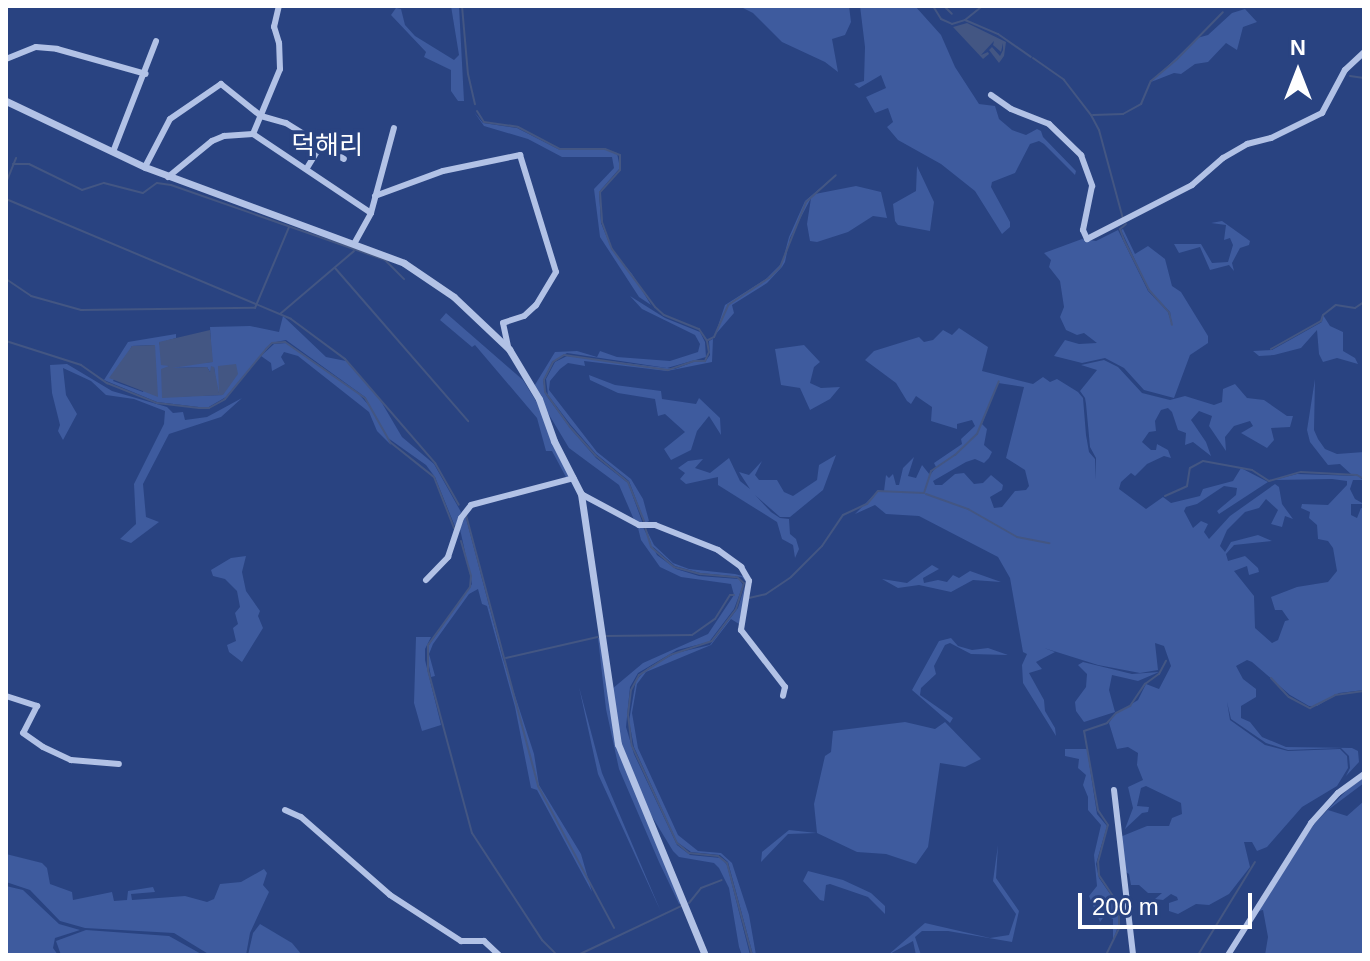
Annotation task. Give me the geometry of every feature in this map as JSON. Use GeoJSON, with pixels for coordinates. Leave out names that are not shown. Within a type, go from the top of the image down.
{"type":"FeatureCollection","features":[{"type":"Feature","properties":{"kind":"street"},"geometry":{"type":"LineString","coordinates":[[253,134],[281,63],[274,27],[279,6]]}},
{"type":"Feature","properties":{"kind":"street"},"geometry":{"type":"LineString","coordinates":[[113,152],[146,74],[156,41]]}},
{"type":"Feature","properties":{"kind":"street"},"geometry":{"type":"LineString","coordinates":[[6,59],[36,47],[57,49],[146,74]]}},
{"type":"Feature","properties":{"kind":"street"},"geometry":{"type":"LineString","coordinates":[[991,95],[1011,109],[1049,124],[1081,155],[1092,186],[1083,230],[1087,239],[1123,224],[1147,206],[1192,185],[1223,158],[1247,144],[1271,138],[1322,113],[1345,70],[1364,52]]}},
{"type":"Feature","properties":{"kind":"street"},"geometry":{"type":"LineString","coordinates":[[145,167],[170,119],[216,86],[225,85],[261,116],[286,123],[344,159]]}},
{"type":"Feature","properties":{"kind":"street"},"geometry":{"type":"LineString","coordinates":[[6,101],[168,177],[412,267],[454,297],[509,349],[539,399],[554,441],[581,494],[618,744],[705,955]]}},
{"type":"Feature","properties":{"kind":"street"},"geometry":{"type":"LineString","coordinates":[[354,244],[371,213],[394,128]]}},
{"type":"Feature","properties":{"kind":"street"},"geometry":{"type":"LineString","coordinates":[[168,177],[212,141],[224,136],[253,134],[371,213]]}},
{"type":"Feature","properties":{"kind":"street"},"geometry":{"type":"LineString","coordinates":[[307,168],[321,145]]}},
{"type":"Feature","properties":{"kind":"street"},"geometry":{"type":"LineString","coordinates":[[375,196],[443,171],[520,155],[556,272],[536,305],[524,316],[503,323],[509,349]]}},
{"type":"Feature","properties":{"kind":"street"},"geometry":{"type":"LineString","coordinates":[[426,580],[448,557],[461,518],[471,505],[574,478]]}},
{"type":"Feature","properties":{"kind":"street"},"geometry":{"type":"LineString","coordinates":[[581,494],[639,525],[655,525],[718,550],[741,567],[749,581],[741,630],[785,687],[783,696]]}},
{"type":"Feature","properties":{"kind":"street"},"geometry":{"type":"LineString","coordinates":[[6,696],[37,706],[23,733],[43,747],[71,760],[119,764]]}},
{"type":"Feature","properties":{"kind":"street"},"geometry":{"type":"LineString","coordinates":[[1228,955],[1311,823],[1338,793],[1364,774]]}},
{"type":"Feature","properties":{"kind":"street"},"geometry":{"type":"LineString","coordinates":[[1114,790],[1133,955]]}},
{"type":"Feature","properties":{"kind":"street"},"geometry":{"type":"LineString","coordinates":[[285,810],[311,825],[390,895],[461,941],[484,941],[499,955]]}},
{"type":"Feature","properties":{"kind":"shaded area"},"geometry":{"type":"Polygon","coordinates":[[[451,6],[459,6],[464,101],[458,101],[451,91],[451,70],[424,57],[426,52],[391,15],[396,8],[401,9],[405,25],[415,36],[454,60],[459,55],[451,6]]]}},
{"type":"Feature","properties":{"kind":"shaded area"},"geometry":{"type":"Polygon","coordinates":[[[739,6],[849,6],[851,22],[845,35],[832,39],[838,72],[825,62],[782,42],[753,13],[739,6]]]}},
{"type":"Feature","properties":{"kind":"shaded area"},"geometry":{"type":"Polygon","coordinates":[[[860,6],[915,6],[941,35],[955,67],[979,104],[995,106],[999,119],[1012,130],[1026,135],[1037,129],[1041,131],[1043,137],[1076,171],[1075,175],[1044,144],[1039,141],[1030,144],[1015,173],[992,182],[991,187],[1010,222],[1010,227],[1002,234],[975,191],[941,164],[898,140],[887,127],[893,122],[888,108],[875,113],[866,97],[886,88],[881,75],[859,88],[854,84],[864,81],[865,47],[860,6]]]}},
{"type":"Feature","properties":{"kind":"shaded area"},"geometry":{"type":"Polygon","coordinates":[[[1245,9],[1257,22],[1243,27],[1237,50],[1226,43],[1208,62],[1195,64],[1181,74],[1174,73],[1151,82],[1197,38],[1208,35],[1232,13],[1245,9]]]}},
{"type":"Feature","properties":{"kind":"shaded area"},"geometry":{"type":"Polygon","coordinates":[[[967,23],[1006,42],[1004,56],[999,63],[989,50],[992,47],[1000,56],[1003,50],[1003,43],[1001,52],[993,45],[994,41],[981,55],[989,54],[983,59],[953,27],[967,23]]]}},
{"type":"Feature","properties":{"kind":"shaded area"},"geometry":{"type":"Polygon","coordinates":[[[474,112],[483,123],[517,128],[560,150],[607,150],[617,153],[620,168],[599,192],[601,223],[612,250],[632,274],[651,305],[639,297],[600,237],[594,189],[614,168],[612,157],[562,157],[528,139],[484,126],[474,112]]]}},
{"type":"Feature","properties":{"kind":"shaded area"},"geometry":{"type":"Polygon","coordinates":[[[917,166],[934,202],[930,231],[898,225],[895,221],[893,204],[916,191],[917,166]]]}},
{"type":"Feature","properties":{"kind":"shaded area"},"geometry":{"type":"Polygon","coordinates":[[[838,173],[815,194],[856,186],[881,192],[887,218],[873,216],[848,232],[817,242],[810,241],[807,224],[811,198],[790,238],[782,267],[767,283],[732,305],[734,313],[715,335],[725,305],[766,279],[782,263],[789,237],[805,201],[838,173]]]}},
{"type":"Feature","properties":{"kind":"shaded area"},"geometry":{"type":"Polygon","coordinates":[[[1222,221],[1250,241],[1249,245],[1240,248],[1232,263],[1234,271],[1229,265],[1210,270],[1200,247],[1179,253],[1174,244],[1201,244],[1212,263],[1228,262],[1233,245],[1230,238],[1224,240],[1226,225],[1211,223],[1222,221]]]}},
{"type":"Feature","properties":{"kind":"shaded area"},"geometry":{"type":"Polygon","coordinates":[[[1123,229],[1135,254],[1148,246],[1165,259],[1172,286],[1181,292],[1208,336],[1208,343],[1190,355],[1174,398],[1144,390],[1124,368],[1105,358],[1082,363],[1054,356],[1065,340],[1079,344],[1097,343],[1084,333],[1077,335],[1066,330],[1060,317],[1064,307],[1060,281],[1049,267],[1051,260],[1044,253],[1082,239],[1096,241],[1118,230],[1148,291],[1168,312],[1172,325],[1170,312],[1149,290],[1123,229]]]}},
{"type":"Feature","properties":{"kind":"shaded area"},"geometry":{"type":"Polygon","coordinates":[[[630,296],[665,318],[700,332],[705,342],[706,357],[667,368],[567,353],[552,362],[543,381],[546,395],[570,428],[596,458],[628,483],[643,524],[635,522],[619,485],[569,448],[533,388],[555,352],[577,351],[597,357],[600,351],[617,357],[670,361],[698,352],[700,344],[695,335],[642,309],[630,296]]]}},
{"type":"Feature","properties":{"kind":"shaded area"},"geometry":{"type":"Polygon","coordinates":[[[446,313],[523,380],[539,406],[571,477],[567,479],[552,451],[546,451],[537,418],[475,345],[472,347],[440,320],[446,313]]]}},
{"type":"Feature","properties":{"kind":"shaded area"},"geometry":{"type":"Polygon","coordinates":[[[1323,315],[1330,326],[1343,332],[1343,351],[1355,358],[1358,364],[1337,358],[1323,362],[1319,354],[1317,330],[1301,348],[1259,356],[1253,351],[1272,350],[1322,322],[1323,315]]]}},
{"type":"Feature","properties":{"kind":"shaded area"},"geometry":{"type":"Polygon","coordinates":[[[283,316],[326,357],[346,361],[379,398],[402,437],[434,464],[461,512],[456,529],[435,477],[426,465],[388,438],[365,397],[286,340],[271,343],[226,397],[207,408],[157,402],[104,380],[128,342],[176,334],[176,338],[159,343],[169,365],[162,397],[223,395],[222,389],[217,393],[214,367],[210,372],[207,367],[172,368],[172,365],[212,362],[210,327],[250,326],[279,332],[283,316]],[[154,345],[132,346],[113,381],[143,392],[154,345]]]}},
{"type":"Feature","properties":{"kind":"shaded area"},"geometry":{"type":"Polygon","coordinates":[[[959,328],[988,347],[982,371],[1033,384],[1043,377],[1050,382],[1057,379],[1078,392],[1083,398],[1086,435],[1089,452],[1095,459],[1096,480],[1096,458],[1090,447],[1085,398],[1080,391],[1097,370],[1081,365],[1104,360],[1118,367],[1142,393],[1170,400],[1185,396],[1214,405],[1222,402],[1223,389],[1235,384],[1247,398],[1264,400],[1287,416],[1293,416],[1290,427],[1271,428],[1274,440],[1267,448],[1241,433],[1253,426],[1250,421],[1234,426],[1225,437],[1226,451],[1209,426],[1212,416],[1199,411],[1191,420],[1206,442],[1211,456],[1193,442],[1185,445],[1186,433],[1178,430],[1172,412],[1168,408],[1161,410],[1155,421],[1156,431],[1149,432],[1142,442],[1151,450],[1156,450],[1157,444],[1168,450],[1171,458],[1164,456],[1147,464],[1135,476],[1131,473],[1121,482],[1119,489],[1146,509],[1163,497],[1171,503],[1200,496],[1203,489],[1233,481],[1241,468],[1268,482],[1219,514],[1217,511],[1236,495],[1237,488],[1224,486],[1197,504],[1186,507],[1184,511],[1193,528],[1201,521],[1208,524],[1204,532],[1209,539],[1230,516],[1275,484],[1279,487],[1282,504],[1293,519],[1285,516],[1282,527],[1271,524],[1278,510],[1266,499],[1259,508],[1245,512],[1227,530],[1220,546],[1225,552],[1231,542],[1258,535],[1272,541],[1234,545],[1226,554],[1228,561],[1245,556],[1258,568],[1259,572],[1249,575],[1247,566],[1234,571],[1254,596],[1255,628],[1272,643],[1278,640],[1285,621],[1289,620],[1282,610],[1275,610],[1271,597],[1297,587],[1328,582],[1337,571],[1333,548],[1328,541],[1318,539],[1317,525],[1309,518],[1310,512],[1301,508],[1302,504],[1328,505],[1347,485],[1347,481],[1332,479],[1274,480],[1297,474],[1358,476],[1363,480],[1353,480],[1350,489],[1355,499],[1364,504],[1351,504],[1351,515],[1357,518],[1361,508],[1364,509],[1364,690],[1339,693],[1317,706],[1309,706],[1290,695],[1252,662],[1247,660],[1236,666],[1243,679],[1256,689],[1256,697],[1241,706],[1241,718],[1250,722],[1262,737],[1286,747],[1352,748],[1358,751],[1359,762],[1346,776],[1350,768],[1349,756],[1341,748],[1288,750],[1266,743],[1231,719],[1227,702],[1230,720],[1265,745],[1288,751],[1340,749],[1347,756],[1348,768],[1337,786],[1302,807],[1267,847],[1257,851],[1252,842],[1244,842],[1250,867],[1229,894],[1209,905],[1196,904],[1178,914],[1169,911],[1169,903],[1178,900],[1177,897],[1171,894],[1163,900],[1155,899],[1162,893],[1148,893],[1139,885],[1131,885],[1129,874],[1123,870],[1120,837],[1147,826],[1169,826],[1172,818],[1182,814],[1181,803],[1146,786],[1141,788],[1137,806],[1149,807],[1148,812],[1142,813],[1125,829],[1133,808],[1128,787],[1143,780],[1137,765],[1138,753],[1128,747],[1117,749],[1109,723],[1114,715],[1138,700],[1146,684],[1159,689],[1171,666],[1164,646],[1155,643],[1158,670],[1140,673],[1098,665],[1044,648],[1055,652],[1036,662],[1042,669],[1029,673],[1044,700],[1045,711],[1056,736],[1023,683],[1022,665],[1027,654],[1023,652],[1010,578],[998,557],[919,516],[886,514],[875,505],[855,514],[877,492],[884,491],[886,475],[889,478],[893,474],[896,485],[899,485],[903,468],[914,457],[908,476],[916,478],[922,465],[930,475],[936,467],[934,463],[962,444],[961,439],[975,426],[972,420],[957,424],[957,429],[931,421],[932,407],[916,396],[911,404],[896,383],[865,360],[874,351],[919,337],[924,342],[933,340],[943,330],[952,335],[959,328]],[[998,383],[982,424],[987,429],[984,445],[992,452],[989,458],[984,463],[975,459],[966,462],[933,481],[935,485],[942,485],[955,474],[964,473],[974,484],[983,483],[991,475],[1003,485],[1002,490],[990,497],[994,508],[1002,507],[1015,491],[1026,490],[1029,486],[1025,470],[1006,458],[1024,387],[998,383]]]}},
{"type":"Feature","properties":{"kind":"shaded area"},"geometry":{"type":"Polygon","coordinates":[[[210,330],[213,362],[172,368],[207,367],[210,372],[211,366],[214,367],[219,393],[218,366],[236,364],[238,374],[223,395],[162,398],[161,369],[169,366],[161,365],[159,342],[210,330]]]}},
{"type":"Feature","properties":{"kind":"shaded area"},"geometry":{"type":"Polygon","coordinates":[[[713,339],[712,362],[667,371],[584,361],[585,366],[568,363],[550,381],[549,390],[597,452],[631,479],[643,499],[649,521],[645,523],[629,481],[596,454],[570,424],[548,395],[546,379],[555,362],[567,356],[675,369],[693,362],[705,362],[710,355],[709,341],[713,339]]]}},
{"type":"Feature","properties":{"kind":"shaded area"},"geometry":{"type":"Polygon","coordinates":[[[286,343],[356,391],[373,410],[391,445],[377,431],[369,412],[298,356],[284,352],[281,357],[285,364],[272,371],[271,363],[261,356],[274,344],[286,343]]]}},
{"type":"Feature","properties":{"kind":"shaded area"},"geometry":{"type":"Polygon","coordinates":[[[155,345],[158,397],[109,378],[132,346],[155,345]]]}},
{"type":"Feature","properties":{"kind":"shaded area"},"geometry":{"type":"Polygon","coordinates":[[[804,345],[820,362],[814,367],[810,383],[821,388],[840,387],[830,399],[810,410],[800,388],[781,385],[775,349],[804,345]]]}},
{"type":"Feature","properties":{"kind":"shaded area"},"geometry":{"type":"Polygon","coordinates":[[[67,364],[112,391],[167,407],[173,413],[183,412],[185,420],[207,417],[242,398],[221,417],[169,434],[143,484],[146,517],[159,522],[131,543],[120,539],[136,524],[134,484],[164,424],[165,411],[134,399],[106,395],[91,381],[63,368],[66,395],[77,414],[63,440],[58,431],[60,425],[52,393],[50,365],[67,364]]]}},
{"type":"Feature","properties":{"kind":"shaded area"},"geometry":{"type":"Polygon","coordinates":[[[589,375],[615,385],[661,391],[662,399],[696,404],[699,398],[720,418],[721,435],[709,416],[697,431],[691,450],[671,460],[664,449],[685,432],[665,414],[658,416],[655,399],[618,393],[590,380],[589,375]]]}},
{"type":"Feature","properties":{"kind":"shaded area"},"geometry":{"type":"Polygon","coordinates":[[[1315,379],[1314,430],[1318,439],[1325,449],[1337,454],[1364,452],[1364,478],[1352,475],[1340,464],[1328,465],[1310,442],[1307,430],[1315,379]]]}},
{"type":"Feature","properties":{"kind":"shaded area"},"geometry":{"type":"Polygon","coordinates":[[[836,455],[823,490],[790,517],[780,517],[755,495],[771,512],[780,518],[789,519],[790,534],[796,539],[799,549],[795,558],[793,545],[782,539],[777,522],[718,485],[718,477],[686,484],[680,479],[685,473],[678,468],[688,461],[703,459],[695,468],[710,473],[729,458],[740,481],[750,489],[739,472],[749,475],[762,461],[755,475],[759,480],[777,480],[784,492],[793,496],[817,480],[819,465],[836,455]]]}},
{"type":"Feature","properties":{"kind":"shaded area"},"geometry":{"type":"Polygon","coordinates":[[[465,514],[503,659],[534,754],[539,785],[581,854],[592,892],[537,790],[531,788],[515,707],[487,606],[482,604],[478,589],[469,594],[433,644],[429,654],[435,676],[431,677],[427,655],[429,645],[472,584],[460,529],[465,514]]]}},
{"type":"Feature","properties":{"kind":"shaded area"},"geometry":{"type":"Polygon","coordinates":[[[643,527],[657,555],[676,569],[699,576],[739,579],[743,585],[734,609],[709,642],[677,650],[638,673],[630,687],[626,727],[634,754],[677,845],[690,855],[721,858],[727,865],[750,955],[742,955],[739,947],[729,888],[719,868],[714,863],[679,857],[673,851],[648,810],[620,742],[612,689],[643,663],[708,634],[734,595],[731,584],[681,577],[660,567],[641,540],[638,528],[643,527]]]}},
{"type":"Feature","properties":{"kind":"shaded area"},"geometry":{"type":"Polygon","coordinates":[[[645,527],[654,545],[673,563],[689,569],[735,574],[746,577],[746,582],[742,577],[700,573],[675,566],[652,546],[645,527]]]}},
{"type":"Feature","properties":{"kind":"shaded area"},"geometry":{"type":"Polygon","coordinates":[[[246,556],[242,572],[246,591],[260,611],[258,616],[263,628],[242,662],[229,652],[227,645],[236,641],[233,628],[238,624],[235,613],[240,607],[237,591],[225,579],[213,576],[211,570],[231,558],[246,556]]]}},
{"type":"Feature","properties":{"kind":"shaded area"},"geometry":{"type":"Polygon","coordinates":[[[932,565],[939,569],[923,578],[924,583],[947,582],[953,575],[959,578],[970,571],[1001,582],[973,580],[951,592],[919,585],[898,588],[882,579],[907,583],[932,565]]]}},
{"type":"Feature","properties":{"kind":"shaded area"},"geometry":{"type":"Polygon","coordinates":[[[746,583],[739,624],[731,619],[711,645],[646,672],[637,684],[632,713],[638,748],[678,835],[698,851],[721,853],[732,863],[749,915],[756,955],[753,955],[728,862],[720,855],[691,852],[677,842],[634,747],[629,721],[636,680],[648,668],[676,653],[710,645],[738,608],[746,583]]]}},
{"type":"Feature","properties":{"kind":"shaded area"},"geometry":{"type":"Polygon","coordinates":[[[416,637],[431,637],[425,649],[425,660],[441,725],[422,731],[414,703],[416,637]]]}},
{"type":"Feature","properties":{"kind":"shaded area"},"geometry":{"type":"Polygon","coordinates":[[[598,638],[601,638],[614,735],[682,903],[679,904],[619,769],[606,709],[598,638]]]}},
{"type":"Feature","properties":{"kind":"shaded area"},"geometry":{"type":"Polygon","coordinates":[[[951,638],[958,646],[972,650],[988,648],[1008,655],[971,654],[950,643],[945,645],[934,666],[936,674],[921,688],[920,695],[953,718],[950,723],[912,690],[939,641],[951,638]]]}},
{"type":"Feature","properties":{"kind":"shaded area"},"geometry":{"type":"Polygon","coordinates":[[[1083,662],[1132,674],[1159,672],[1138,681],[1112,675],[1109,690],[1115,712],[1084,722],[1076,711],[1075,702],[1086,687],[1087,674],[1078,665],[1083,662]]]}},
{"type":"Feature","properties":{"kind":"shaded area"},"geometry":{"type":"Polygon","coordinates":[[[579,687],[602,773],[661,912],[598,774],[579,687]]]}},
{"type":"Feature","properties":{"kind":"shaded area"},"geometry":{"type":"Polygon","coordinates":[[[905,722],[935,729],[945,722],[981,759],[965,767],[940,763],[928,847],[916,864],[886,854],[857,852],[817,833],[814,804],[825,756],[831,752],[833,731],[905,722]]]}},
{"type":"Feature","properties":{"kind":"shaded area"},"geometry":{"type":"Polygon","coordinates":[[[1065,749],[1087,749],[1097,814],[1107,826],[1096,864],[1099,878],[1117,904],[1119,923],[1113,941],[1113,919],[1105,915],[1100,922],[1089,896],[1097,886],[1094,855],[1101,825],[1088,810],[1088,797],[1083,785],[1086,775],[1078,768],[1079,759],[1065,756],[1065,749]]]}},
{"type":"Feature","properties":{"kind":"shaded area"},"geometry":{"type":"Polygon","coordinates":[[[1364,777],[1364,783],[1328,810],[1347,816],[1364,801],[1364,955],[1265,955],[1268,937],[1263,910],[1259,911],[1313,825],[1347,790],[1364,777]]]}},
{"type":"Feature","properties":{"kind":"shaded area"},"geometry":{"type":"Polygon","coordinates":[[[789,830],[817,833],[788,834],[761,862],[762,852],[789,830]]]}},
{"type":"Feature","properties":{"kind":"shaded area"},"geometry":{"type":"Polygon","coordinates":[[[998,845],[996,878],[1019,911],[1012,942],[948,931],[922,931],[915,937],[921,955],[916,955],[913,941],[888,955],[925,923],[990,938],[1009,935],[1016,914],[993,881],[998,845]]]}},
{"type":"Feature","properties":{"kind":"shaded area"},"geometry":{"type":"Polygon","coordinates":[[[6,854],[42,863],[47,868],[50,884],[72,892],[73,900],[112,892],[114,901],[127,900],[128,891],[153,887],[155,892],[131,894],[132,900],[185,896],[207,902],[214,899],[220,884],[241,882],[264,869],[267,873],[263,885],[269,892],[250,933],[246,955],[210,955],[174,933],[85,928],[60,921],[30,890],[6,882],[6,854]]]}},
{"type":"Feature","properties":{"kind":"shaded area"},"geometry":{"type":"Polygon","coordinates":[[[808,871],[843,880],[871,893],[885,906],[885,914],[868,897],[830,884],[826,885],[824,901],[820,900],[803,881],[808,871]]]}},
{"type":"Feature","properties":{"kind":"shaded area"},"geometry":{"type":"Polygon","coordinates":[[[6,886],[23,890],[59,924],[80,930],[55,938],[53,948],[58,955],[6,955],[6,886]]]}},
{"type":"Feature","properties":{"kind":"shaded area"},"geometry":{"type":"Polygon","coordinates":[[[260,924],[292,943],[302,955],[248,955],[253,933],[260,924]]]}},
{"type":"Feature","properties":{"kind":"shaded area"},"geometry":{"type":"Polygon","coordinates":[[[86,930],[169,936],[203,955],[61,955],[56,941],[86,930]]]}},
{"type":"Feature","properties":{"kind":"waterway"},"geometry":{"type":"LineString","coordinates":[[462,6],[468,74],[475,104]]}},
{"type":"Feature","properties":{"kind":"waterway"},"geometry":{"type":"LineString","coordinates":[[933,6],[941,19],[952,24],[965,20],[982,6]]}},
{"type":"Feature","properties":{"kind":"waterway"},"geometry":{"type":"LineString","coordinates":[[944,6],[952,14]]}},
{"type":"Feature","properties":{"kind":"waterway"},"geometry":{"type":"LineString","coordinates":[[1093,115],[1123,114],[1141,104],[1151,81],[1223,12]]}},
{"type":"Feature","properties":{"kind":"waterway"},"geometry":{"type":"LineString","coordinates":[[965,20],[998,34],[1031,57]]}},
{"type":"Feature","properties":{"kind":"waterway"},"geometry":{"type":"LineString","coordinates":[[1033,58],[1064,80],[1091,115],[1099,130],[1123,219]]}},
{"type":"Feature","properties":{"kind":"waterway"},"geometry":{"type":"LineString","coordinates":[[1350,76],[1364,78]]}},
{"type":"Feature","properties":{"kind":"waterway"},"geometry":{"type":"LineString","coordinates":[[477,111],[484,122],[518,127],[560,149],[605,149],[620,155],[620,170],[600,192],[602,222],[612,249],[655,307],[664,315],[699,329],[707,341],[709,352],[705,361],[694,361],[668,370],[564,355],[553,362],[544,380],[545,392],[570,427],[595,455],[628,482],[644,521]]}},
{"type":"Feature","properties":{"kind":"waterway"},"geometry":{"type":"LineString","coordinates":[[6,183],[16,158]]}},
{"type":"Feature","properties":{"kind":"waterway"},"geometry":{"type":"LineString","coordinates":[[13,164],[29,164],[82,190],[104,183],[143,193],[157,183],[171,185],[385,260],[404,279]]}},
{"type":"Feature","properties":{"kind":"waterway"},"geometry":{"type":"LineString","coordinates":[[708,340],[714,337],[728,305],[780,267],[806,202],[836,175]]}},
{"type":"Feature","properties":{"kind":"waterway"},"geometry":{"type":"LineString","coordinates":[[6,199],[291,319],[345,359],[435,463],[459,505]]}},
{"type":"Feature","properties":{"kind":"waterway"},"geometry":{"type":"LineString","coordinates":[[1126,224],[1120,229],[1124,240],[1149,290],[1169,312],[1172,325]]}},
{"type":"Feature","properties":{"kind":"waterway"},"geometry":{"type":"LineString","coordinates":[[6,279],[31,296],[81,310],[255,308],[289,227]]}},
{"type":"Feature","properties":{"kind":"waterway"},"geometry":{"type":"LineString","coordinates":[[280,314],[354,251]]}},
{"type":"Feature","properties":{"kind":"waterway"},"geometry":{"type":"LineString","coordinates":[[335,268],[468,421]]}},
{"type":"Feature","properties":{"kind":"waterway"},"geometry":{"type":"LineString","coordinates":[[1271,349],[1321,321],[1323,315],[1336,305],[1355,308],[1364,302]]}},
{"type":"Feature","properties":{"kind":"waterway"},"geometry":{"type":"LineString","coordinates":[[6,341],[81,365],[107,383],[157,403],[199,408],[209,408],[225,399],[272,343],[285,342],[365,398],[390,442],[434,477],[454,528]]}},
{"type":"Feature","properties":{"kind":"waterway"},"geometry":{"type":"LineString","coordinates":[[749,598],[766,594],[791,577],[822,546],[843,515],[867,504],[878,491],[924,493],[931,471],[955,455],[977,434],[999,381]]}},
{"type":"Feature","properties":{"kind":"waterway"},"geometry":{"type":"LineString","coordinates":[[1165,496],[1187,486],[1190,468],[1203,461],[1252,470],[1269,481],[1301,472],[1357,475],[1364,479]]}},
{"type":"Feature","properties":{"kind":"waterway"},"geometry":{"type":"LineString","coordinates":[[926,494],[968,509],[1017,537],[1049,543]]}},
{"type":"Feature","properties":{"kind":"waterway"},"geometry":{"type":"LineString","coordinates":[[466,515],[538,786],[614,928]]}},
{"type":"Feature","properties":{"kind":"waterway"},"geometry":{"type":"LineString","coordinates":[[645,527],[651,547],[674,567],[701,574],[737,577],[744,583],[736,609],[712,641],[670,655],[639,675],[631,690],[628,715],[632,746],[677,843],[689,853],[718,856],[727,863],[752,955]]}},
{"type":"Feature","properties":{"kind":"waterway"},"geometry":{"type":"LineString","coordinates":[[461,541],[471,576],[470,587],[428,645],[428,670],[472,833],[542,940],[557,955]]}},
{"type":"Feature","properties":{"kind":"waterway"},"geometry":{"type":"LineString","coordinates":[[606,636],[692,635],[715,619],[730,595],[734,595]]}},
{"type":"Feature","properties":{"kind":"waterway"},"geometry":{"type":"LineString","coordinates":[[506,658],[598,637]]}},
{"type":"Feature","properties":{"kind":"waterway"},"geometry":{"type":"LineString","coordinates":[[1106,955],[1119,928],[1119,905],[1099,875],[1098,862],[1108,825],[1098,810],[1084,731],[1107,723],[1116,713],[1130,706],[1145,684],[1159,674],[1166,661]]}},
{"type":"Feature","properties":{"kind":"waterway"},"geometry":{"type":"LineString","coordinates":[[1271,678],[1289,697],[1310,708],[1335,695],[1364,691]]}},
{"type":"Feature","properties":{"kind":"waterway"},"geometry":{"type":"LineString","coordinates":[[1198,955],[1255,862]]}},
{"type":"Feature","properties":{"kind":"waterway"},"geometry":{"type":"LineString","coordinates":[[689,903],[701,888],[722,880]]}},
{"type":"Feature","properties":{"kind":"waterway"},"geometry":{"type":"LineString","coordinates":[[578,955],[681,906]]}},
{"type":"Feature","properties":{"kind":"district","name":"덕해리"},"geometry":{"type":"Point","coordinates":[327,146]}}]}
